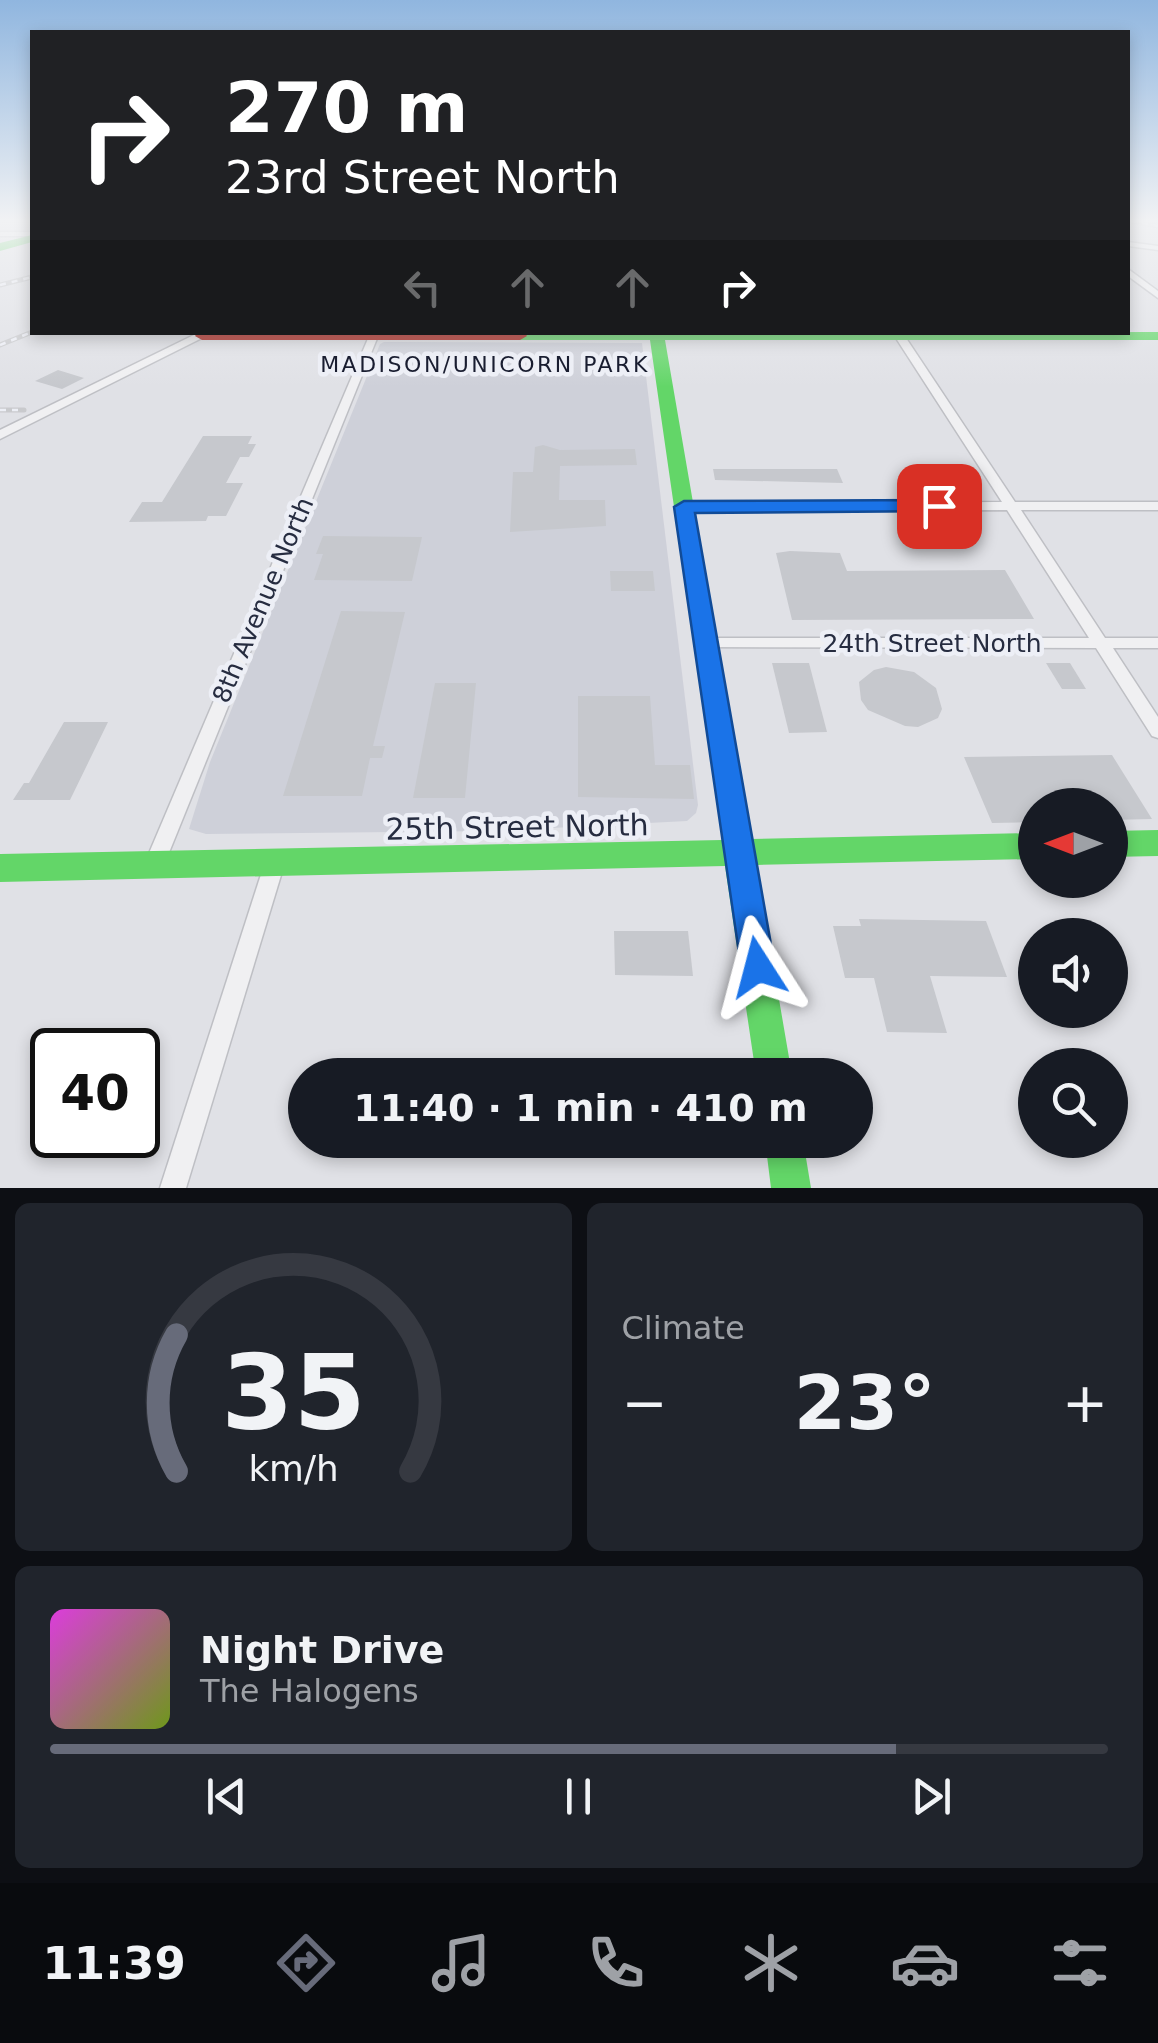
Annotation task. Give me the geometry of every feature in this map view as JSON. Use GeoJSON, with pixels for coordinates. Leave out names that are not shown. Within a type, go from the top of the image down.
{"type":"FeatureCollection","features":[{"type":"Feature","properties":{"kind":"street"},"geometry":{"type":"LineString","coordinates":[[1133,280],[1158,280]]}},
{"type":"Feature","properties":{"kind":"street"},"geometry":{"type":"LineString","coordinates":[[1133,280],[1158,295]]}},
{"type":"Feature","properties":{"kind":"street"},"geometry":{"type":"LineString","coordinates":[[0,434],[204,335]]}},
{"type":"Feature","properties":{"kind":"street"},"geometry":{"type":"LineString","coordinates":[[290,335],[1158,336]]}},
{"type":"Feature","properties":{"kind":"street"},"geometry":{"type":"LineString","coordinates":[[657,335],[771,1058]]}},
{"type":"Feature","properties":{"kind":"street"},"geometry":{"type":"LineString","coordinates":[[899,335],[1158,731]]}},
{"type":"Feature","properties":{"kind":"street","name":"8th Avenue North"},"geometry":{"type":"LineString","coordinates":[[154,865],[373,336]]}},
{"type":"Feature","properties":{"kind":"street"},"geometry":{"type":"LineString","coordinates":[[684,507],[1158,506]]}},
{"type":"Feature","properties":{"kind":"street","name":"24th Street North"},"geometry":{"type":"LineString","coordinates":[[706,643],[1158,643]]}},
{"type":"Feature","properties":{"kind":"street"},"geometry":{"type":"LineString","coordinates":[[1128,844],[1158,844]]}},
{"type":"Feature","properties":{"kind":"street","name":"25th Street North"},"geometry":{"type":"LineString","coordinates":[[0,868],[1018,846]]}},
{"type":"Feature","properties":{"kind":"street"},"geometry":{"type":"LineString","coordinates":[[173,1188],[275,862]]}},
{"type":"Feature","properties":{"kind":"street"},"geometry":{"type":"LineString","coordinates":[[787,1158],[792,1188]]}},
{"type":"Feature","properties":{"kind":"shaded area"},"geometry":{"type":"Polygon","coordinates":[[[384,342],[642,343],[698,805],[687,821],[491,831],[206,834],[189,829],[210,762],[384,342]]]}},
{"type":"Feature","properties":{"kind":"building"},"geometry":{"type":"Polygon","coordinates":[[[58,370],[84,378],[62,389],[35,381],[58,370]]]}},
{"type":"Feature","properties":{"kind":"building"},"geometry":{"type":"Polygon","coordinates":[[[203,436],[252,436],[248,444],[256,444],[249,457],[240,457],[226,483],[243,483],[226,516],[208,516],[206,521],[129,522],[142,502],[162,502],[203,436]]]}},
{"type":"Feature","properties":{"kind":"building"},"geometry":{"type":"Polygon","coordinates":[[[535,447],[560,450],[635,449],[637,465],[560,466],[559,500],[605,500],[606,526],[510,532],[513,472],[533,472],[535,447]]]}},
{"type":"Feature","properties":{"kind":"building"},"geometry":{"type":"Polygon","coordinates":[[[713,469],[837,469],[843,483],[715,480],[713,469]]]}},
{"type":"Feature","properties":{"kind":"building"},"geometry":{"type":"Polygon","coordinates":[[[323,536],[422,537],[412,581],[314,580],[323,554],[316,554],[323,536]]]}},
{"type":"Feature","properties":{"kind":"building"},"geometry":{"type":"Polygon","coordinates":[[[776,553],[840,553],[847,571],[1005,570],[1034,619],[792,620],[776,553]]]}},
{"type":"Feature","properties":{"kind":"building"},"geometry":{"type":"Polygon","coordinates":[[[610,571],[653,571],[655,591],[611,591],[610,571]]]}},
{"type":"Feature","properties":{"kind":"building"},"geometry":{"type":"Polygon","coordinates":[[[341,611],[405,612],[373,746],[385,746],[382,758],[370,758],[362,796],[283,796],[341,611]]]}},
{"type":"Feature","properties":{"kind":"building"},"geometry":{"type":"Polygon","coordinates":[[[772,663],[809,663],[827,732],[789,733],[772,663]]]}},
{"type":"Feature","properties":{"kind":"building"},"geometry":{"type":"Polygon","coordinates":[[[1046,663],[1070,663],[1086,689],[1062,689],[1046,663]]]}},
{"type":"Feature","properties":{"kind":"building"},"geometry":{"type":"Polygon","coordinates":[[[886,667],[914,672],[936,688],[942,709],[938,718],[918,727],[905,726],[868,710],[861,700],[859,682],[874,670],[886,667]]]}},
{"type":"Feature","properties":{"kind":"building"},"geometry":{"type":"Polygon","coordinates":[[[435,683],[476,683],[465,798],[413,798],[435,683]]]}},
{"type":"Feature","properties":{"kind":"building"},"geometry":{"type":"Polygon","coordinates":[[[578,696],[650,696],[655,765],[690,765],[694,799],[578,797],[578,696]]]}},
{"type":"Feature","properties":{"kind":"building"},"geometry":{"type":"Polygon","coordinates":[[[64,722],[108,722],[70,800],[13,800],[24,783],[29,783],[64,722]]]}},
{"type":"Feature","properties":{"kind":"building"},"geometry":{"type":"Polygon","coordinates":[[[1112,755],[1152,819],[1128,820],[1128,788],[1018,788],[1018,822],[992,823],[964,757],[1112,755]]]}},
{"type":"Feature","properties":{"kind":"building"},"geometry":{"type":"Polygon","coordinates":[[[859,919],[986,921],[1007,977],[930,976],[947,1033],[887,1032],[874,978],[845,978],[833,926],[861,926],[859,919]]]}},
{"type":"Feature","properties":{"kind":"building"},"geometry":{"type":"Polygon","coordinates":[[[614,931],[688,931],[693,976],[615,975],[614,931]]]}},
{"type":"Feature","properties":{"kind":"railway"},"geometry":{"type":"LineString","coordinates":[[0,285],[30,278]]}},
{"type":"Feature","properties":{"kind":"railway"},"geometry":{"type":"LineString","coordinates":[[0,345],[30,333]]}},
{"type":"Feature","properties":{"kind":"railway"},"geometry":{"type":"LineString","coordinates":[[0,410],[24,410]]}},
{"type":"Feature","properties":{"kind":"traffic: fast"},"geometry":{"type":"LineString","coordinates":[[656,335],[771,1058]]}},
{"type":"Feature","properties":{"kind":"traffic: fast"},"geometry":{"type":"LineString","coordinates":[[520,336],[1158,336]]}},
{"type":"Feature","properties":{"kind":"traffic: fast"},"geometry":{"type":"LineString","coordinates":[[1128,844],[1158,843]]}},
{"type":"Feature","properties":{"kind":"traffic: fast"},"geometry":{"type":"LineString","coordinates":[[0,868],[1018,846]]}},
{"type":"Feature","properties":{"kind":"traffic: fast"},"geometry":{"type":"LineString","coordinates":[[787,1158],[791,1188]]}},
{"type":"Feature","properties":{"kind":"traffic: jam"},"geometry":{"type":"LineString","coordinates":[[202,336],[520,336]]}},
{"type":"Feature","properties":{"kind":"district","name":"MADISON/UNICORN PARK"},"geometry":{"type":"Point","coordinates":[485,364]}},
{"type":"Feature","properties":{"kind":"route"},"geometry":{"type":"LineString","coordinates":[[758,967],[684,507],[939,506]]}}]}
